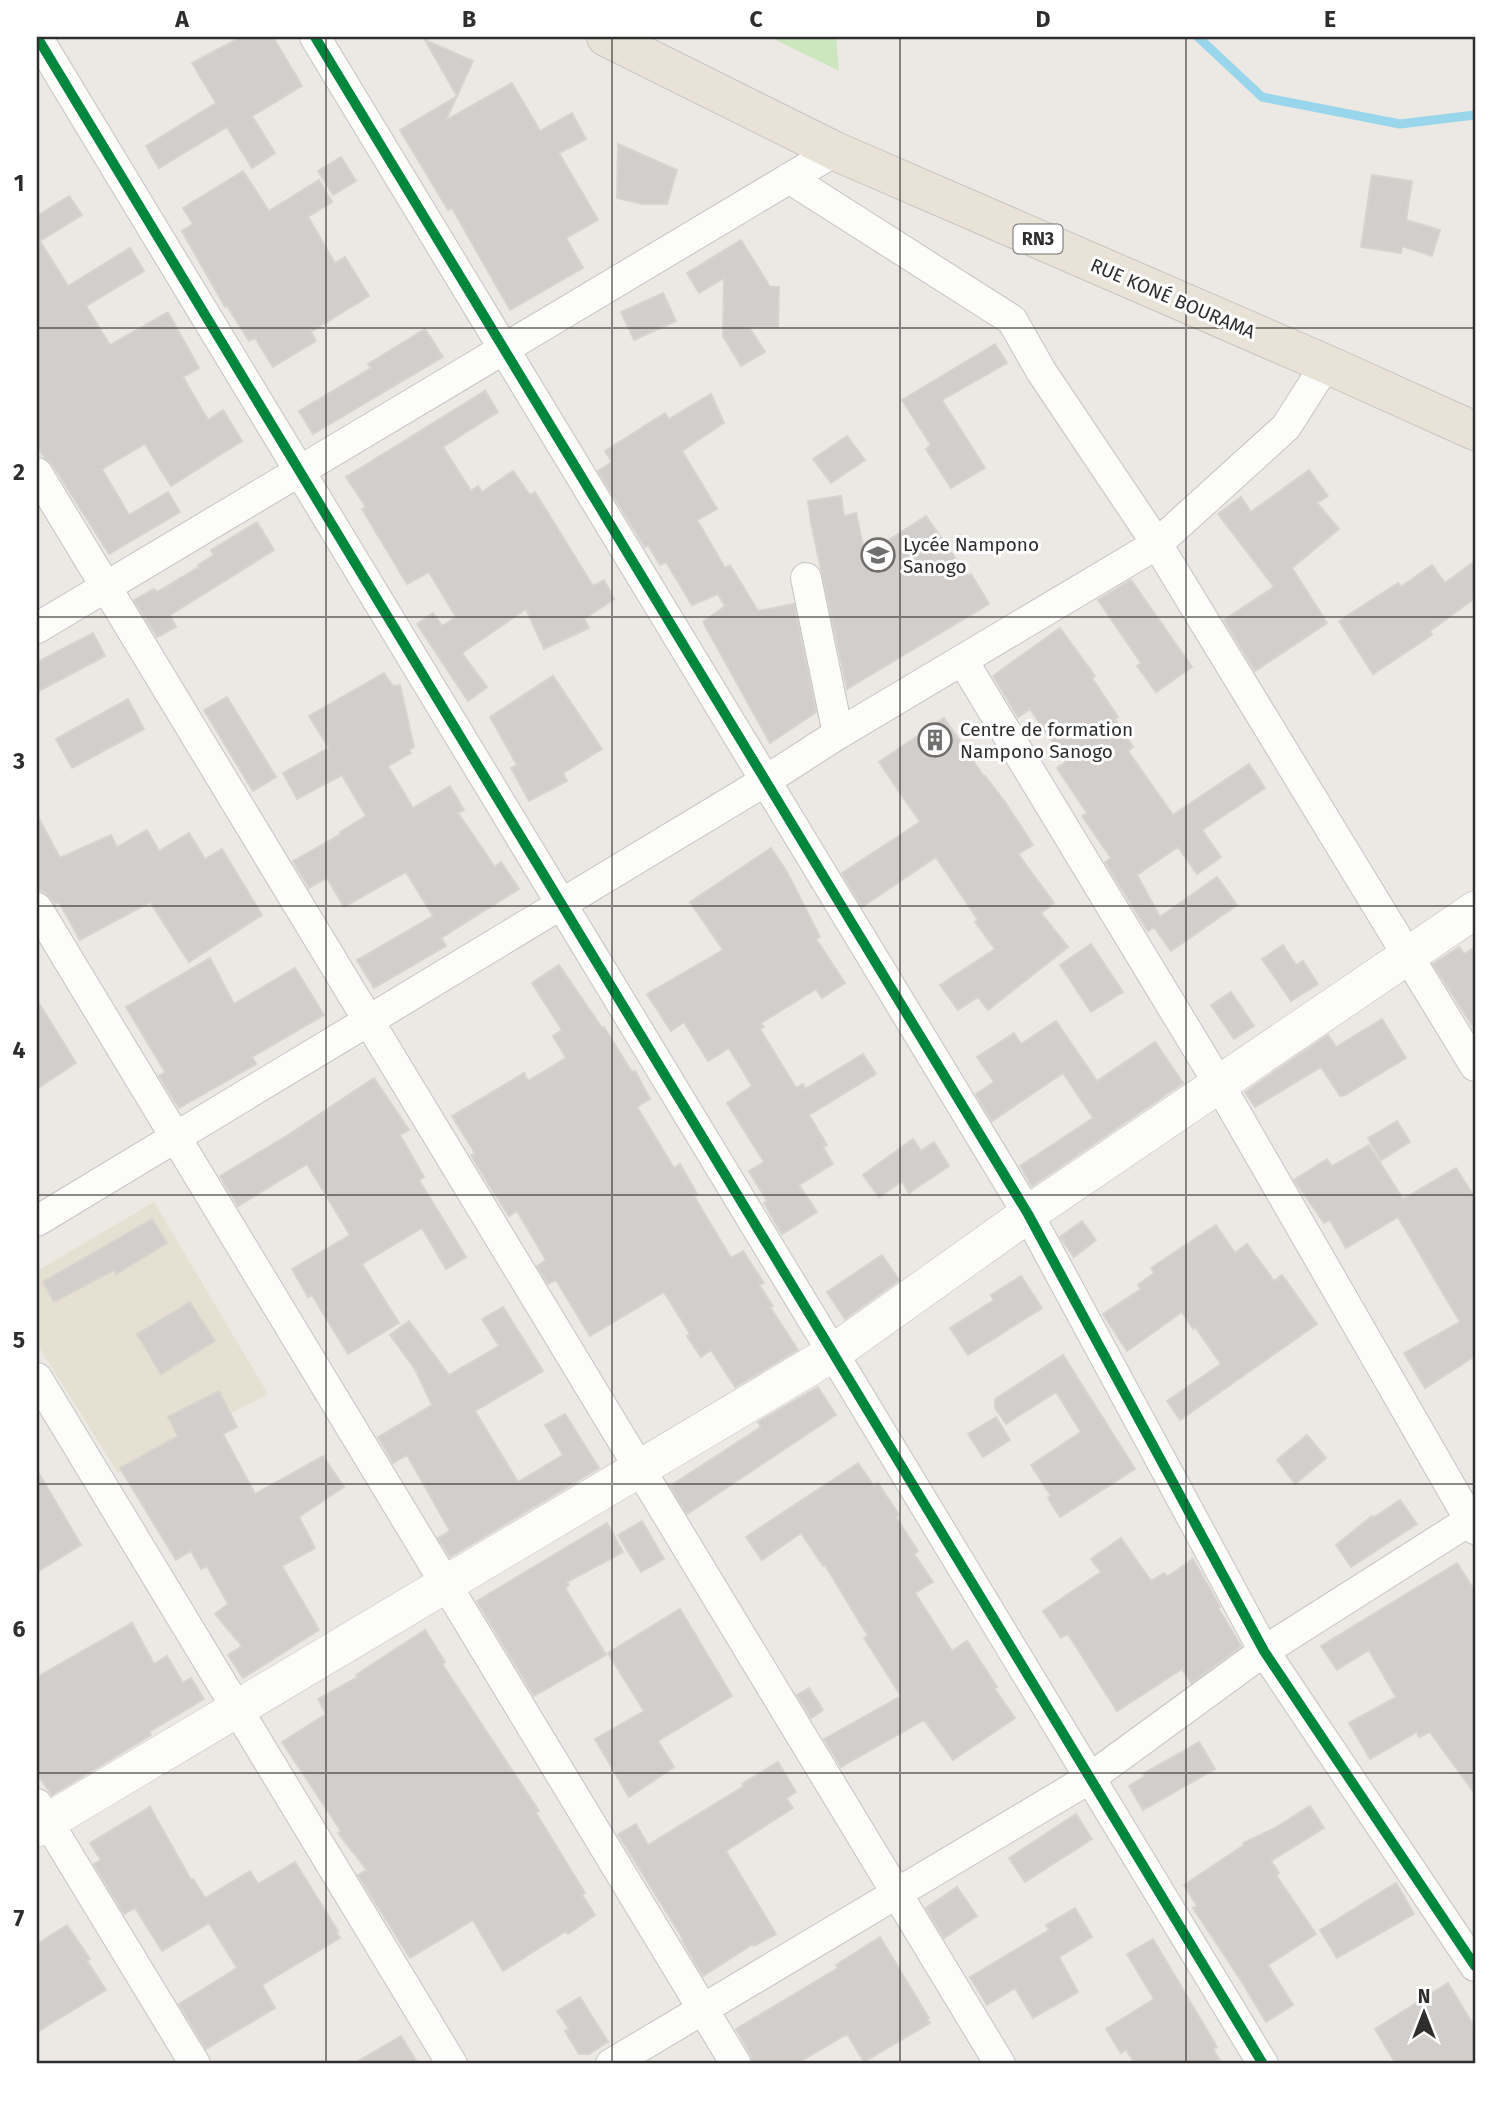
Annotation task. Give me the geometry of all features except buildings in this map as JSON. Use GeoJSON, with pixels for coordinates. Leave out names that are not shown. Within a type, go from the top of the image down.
{"type":"FeatureCollection","features":[{"type":"Feature","properties":{"kind":"highway","name":"RUE KONÉ BOURAMA"},"geometry":{"type":"LineString","coordinates":[[606,37],[835,151],[1475,431]]}},
{"type":"Feature","properties":{"kind":"street"},"geometry":{"type":"LineString","coordinates":[[315,37],[1028,1214],[1264,1651],[1475,1966]]}},
{"type":"Feature","properties":{"kind":"street"},"geometry":{"type":"LineString","coordinates":[[45,44],[299,471],[1264,2064]]}},
{"type":"Feature","properties":{"kind":"street"},"geometry":{"type":"LineString","coordinates":[[37,628],[835,151]]}},
{"type":"Feature","properties":{"kind":"street"},"geometry":{"type":"LineString","coordinates":[[789,178],[1012,320],[1041,371],[1157,544],[1475,1066]]}},
{"type":"Feature","properties":{"kind":"street"},"geometry":{"type":"LineString","coordinates":[[37,1221],[765,781],[838,734],[1157,544],[1286,427],[1326,364]]}},
{"type":"Feature","properties":{"kind":"street"},"geometry":{"type":"LineString","coordinates":[[37,474],[1000,2064]]}},
{"type":"Feature","properties":{"kind":"street"},"geometry":{"type":"LineString","coordinates":[[806,578],[838,734]]}},
{"type":"Feature","properties":{"kind":"street"},"geometry":{"type":"LineString","coordinates":[[611,2064],[1090,1777],[1264,1651],[1473,1522],[1219,1084],[963,661]]}},
{"type":"Feature","properties":{"kind":"street"},"geometry":{"type":"LineString","coordinates":[[37,908],[736,2064]]}},
{"type":"Feature","properties":{"kind":"street"},"geometry":{"type":"LineString","coordinates":[[195,2064],[41,1818],[237,1709],[833,1353],[1028,1214],[1475,910]]}},
{"type":"Feature","properties":{"kind":"street"},"geometry":{"type":"LineString","coordinates":[[37,1378],[452,2064]]}},
{"type":"Feature","properties":{"kind":"shaded area"},"geometry":{"type":"Polygon","coordinates":[[[154,1202],[268,1394],[118,1473],[37,1344],[37,1271],[154,1202]]]}},
{"type":"Feature","properties":{"kind":"green space"},"geometry":{"type":"Polygon","coordinates":[[[770,37],[836,37],[839,71],[770,37]]]}},
{"type":"Feature","properties":{"kind":"waterway"},"geometry":{"type":"LineString","coordinates":[[1198,37],[1262,97],[1400,124],[1475,115]]}},
{"type":"Feature","properties":{"kind":"cycle path"},"geometry":{"type":"LineString","coordinates":[[37,37],[1263,2064]]}},
{"type":"Feature","properties":{"kind":"cycle path"},"geometry":{"type":"LineString","coordinates":[[315,37],[1028,1214],[1264,1651],[1475,1966]]}},
{"type":"Feature","properties":{"kind":"place","name":"Lycée Nampono Sanogo"},"geometry":{"type":"Point","coordinates":[878,555]}},
{"type":"Feature","properties":{"kind":"place","name":"Centre de formation Nampono Sanogo"},"geometry":{"type":"Point","coordinates":[935,740]}}]}
